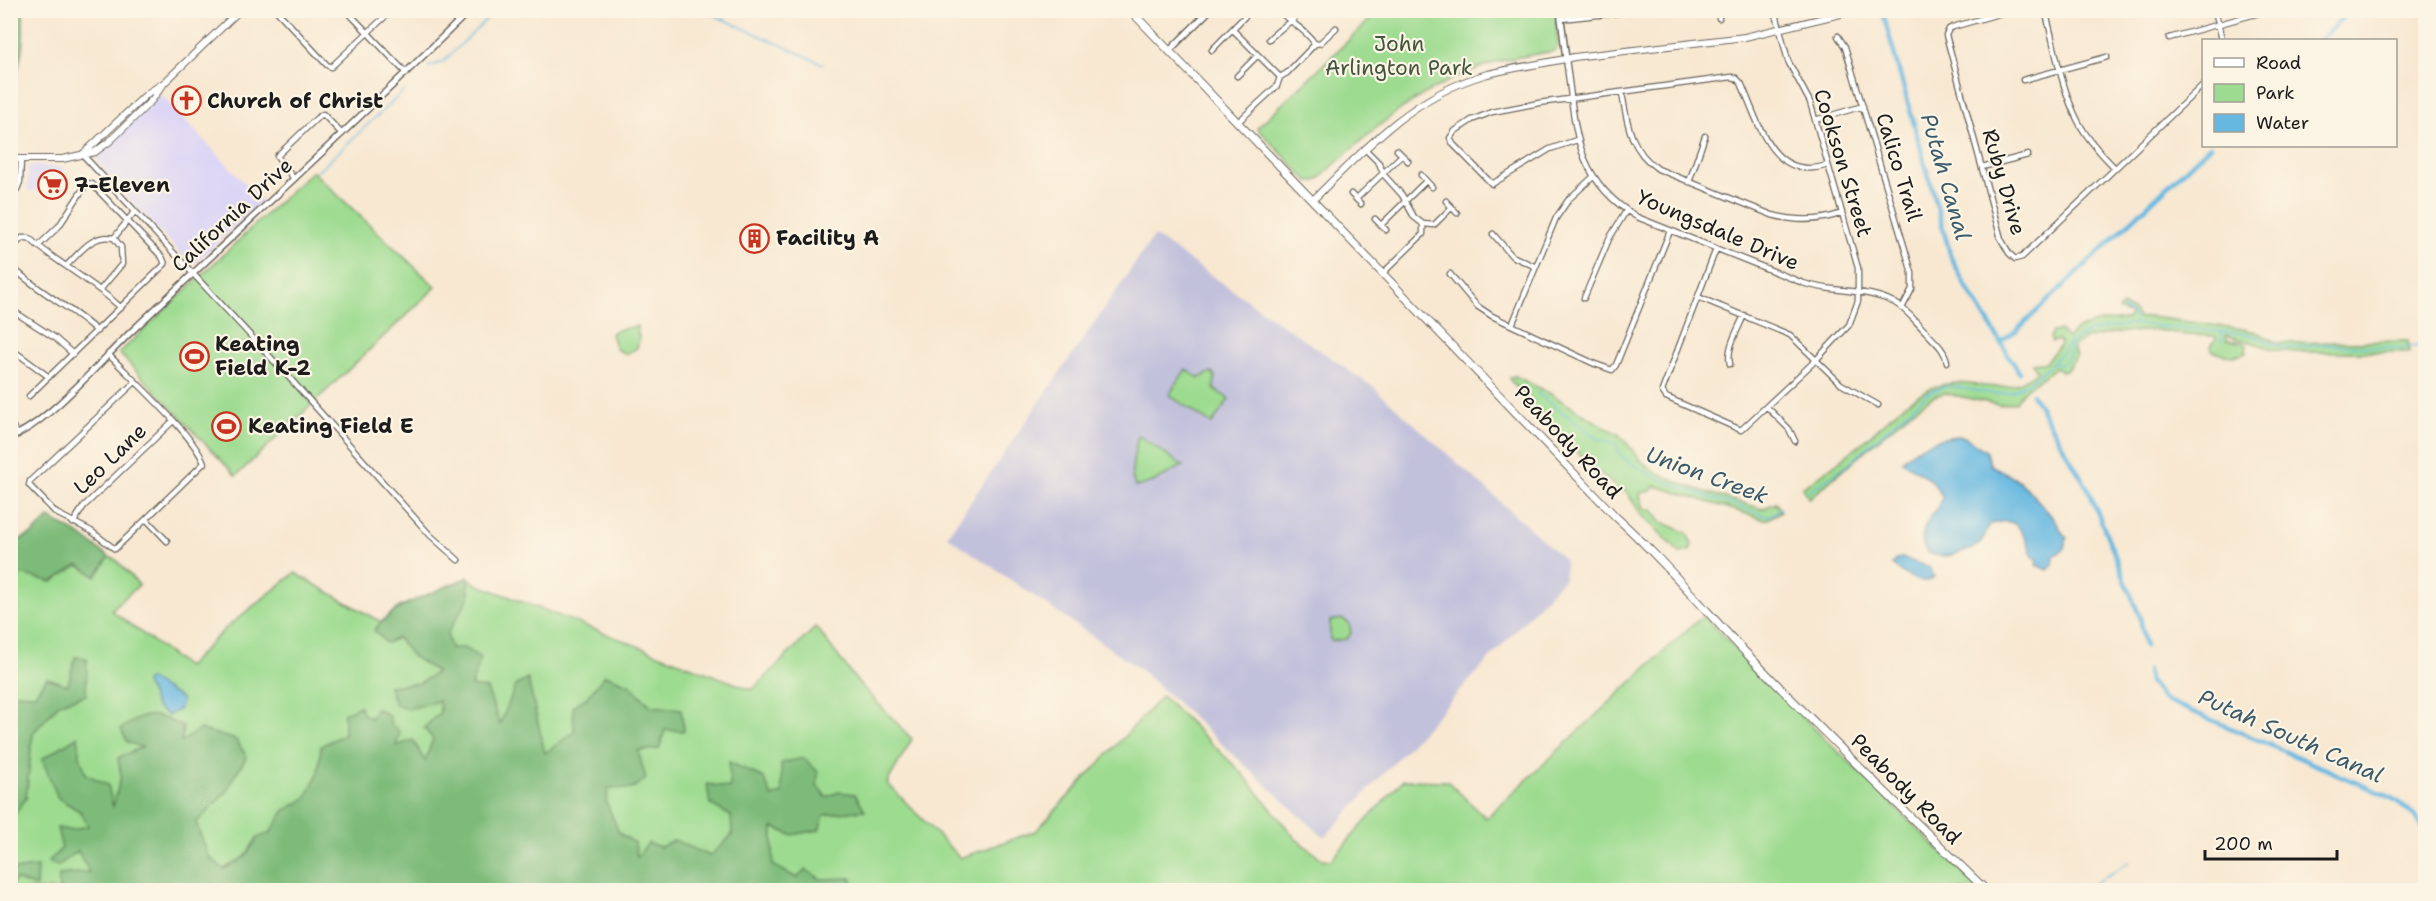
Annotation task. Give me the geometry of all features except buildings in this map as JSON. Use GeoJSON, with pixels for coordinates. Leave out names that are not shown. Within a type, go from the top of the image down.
{"type":"FeatureCollection","features":[{"type":"Feature","properties":{"kind":"main road"},"geometry":{"type":"LineString","coordinates":[[10,159],[68,159],[95,152],[160,92],[165,82],[240,10]]}},
{"type":"Feature","properties":{"kind":"main road","name":"Peabody Road"},"geometry":{"type":"LineString","coordinates":[[1130,10],[1616,517],[1667,567],[1782,690],[1986,891]]}},
{"type":"Feature","properties":{"kind":"main road"},"geometry":{"type":"LineString","coordinates":[[1313,201],[1365,149],[1405,115],[1465,82],[1505,70],[1566,59],[1701,44],[1779,30],[1857,10]]}},
{"type":"Feature","properties":{"kind":"main road"},"geometry":{"type":"LineString","coordinates":[[82,154],[156,86],[165,82]]}},
{"type":"Feature","properties":{"kind":"main road"},"geometry":{"type":"LineString","coordinates":[[123,128],[156,86]]}},
{"type":"Feature","properties":{"kind":"street"},"geometry":{"type":"LineString","coordinates":[[276,10],[330,67],[334,66],[392,10]]}},
{"type":"Feature","properties":{"kind":"street"},"geometry":{"type":"LineString","coordinates":[[346,10],[406,74]]}},
{"type":"Feature","properties":{"kind":"street","name":"California Drive"},"geometry":{"type":"LineString","coordinates":[[10,437],[18,435],[41,419],[406,74],[470,10]]}},
{"type":"Feature","properties":{"kind":"street"},"geometry":{"type":"LineString","coordinates":[[1169,51],[1210,10]]}},
{"type":"Feature","properties":{"kind":"street"},"geometry":{"type":"LineString","coordinates":[[1212,50],[1251,10]]}},
{"type":"Feature","properties":{"kind":"street"},"geometry":{"type":"LineString","coordinates":[[1278,10],[1296,23],[1315,44]]}},
{"type":"Feature","properties":{"kind":"street"},"geometry":{"type":"LineString","coordinates":[[1269,39],[1303,10]]}},
{"type":"Feature","properties":{"kind":"street","name":"Youngsdale Drive"},"geometry":{"type":"LineString","coordinates":[[1560,10],[1577,140],[1593,177],[1605,192],[1626,211],[1670,231],[1814,287],[1888,300],[1902,308]]}},
{"type":"Feature","properties":{"kind":"street"},"geometry":{"type":"LineString","coordinates":[[1561,19],[1643,10]]}},
{"type":"Feature","properties":{"kind":"street"},"geometry":{"type":"LineString","coordinates":[[1718,10],[1719,18]]}},
{"type":"Feature","properties":{"kind":"street","name":"Cookson Street"},"geometry":{"type":"LineString","coordinates":[[1775,10],[1788,61],[1806,92],[1815,120],[1858,268],[1859,294]]}},
{"type":"Feature","properties":{"kind":"street","name":"Ruby Drive"},"geometry":{"type":"LineString","coordinates":[[2012,10],[1953,27],[1946,33],[2001,239],[2010,255],[2017,259],[2022,257],[2202,86]]}},
{"type":"Feature","properties":{"kind":"street"},"geometry":{"type":"LineString","coordinates":[[2045,10],[2070,104],[2078,122],[2092,143],[2115,168]]}},
{"type":"Feature","properties":{"kind":"street"},"geometry":{"type":"LineString","coordinates":[[2216,10],[2222,39]]}},
{"type":"Feature","properties":{"kind":"street"},"geometry":{"type":"LineString","coordinates":[[2169,38],[2270,10]]}},
{"type":"Feature","properties":{"kind":"street"},"geometry":{"type":"LineString","coordinates":[[1238,122],[1277,86],[1280,77],[1336,28]]}},
{"type":"Feature","properties":{"kind":"street"},"geometry":{"type":"LineString","coordinates":[[1233,30],[1280,77]]}},
{"type":"Feature","properties":{"kind":"street","name":"Calico Trail"},"geometry":{"type":"LineString","coordinates":[[1838,36],[1845,47],[1912,273],[1912,289],[1902,308]]}},
{"type":"Feature","properties":{"kind":"street"},"geometry":{"type":"LineString","coordinates":[[1237,76],[1258,55]]}},
{"type":"Feature","properties":{"kind":"street"},"geometry":{"type":"LineString","coordinates":[[2023,80],[2107,57]]}},
{"type":"Feature","properties":{"kind":"street"},"geometry":{"type":"LineString","coordinates":[[1577,140],[1540,154],[1494,184],[1489,182],[1450,141],[1455,131],[1481,115],[1514,107],[1699,81],[1737,78],[1771,149],[1780,160],[1802,168],[1828,165]]}},
{"type":"Feature","properties":{"kind":"street"},"geometry":{"type":"LineString","coordinates":[[1622,93],[1627,126],[1639,151],[1658,169],[1772,215],[1788,219],[1809,220],[1842,213]]}},
{"type":"Feature","properties":{"kind":"street"},"geometry":{"type":"LineString","coordinates":[[1815,120],[1863,106]]}},
{"type":"Feature","properties":{"kind":"street"},"geometry":{"type":"LineString","coordinates":[[294,179],[277,156],[317,118],[323,114],[342,135]]}},
{"type":"Feature","properties":{"kind":"street"},"geometry":{"type":"LineString","coordinates":[[1689,182],[1705,136]]}},
{"type":"Feature","properties":{"kind":"street"},"geometry":{"type":"LineString","coordinates":[[1365,149],[1379,163],[1383,173],[1405,201],[1414,217],[1423,224],[1434,225],[1452,207]]}},
{"type":"Feature","properties":{"kind":"street"},"geometry":{"type":"LineString","coordinates":[[1397,150],[1408,161]]}},
{"type":"Feature","properties":{"kind":"street"},"geometry":{"type":"LineString","coordinates":[[82,154],[430,535],[458,560]]}},
{"type":"Feature","properties":{"kind":"street"},"geometry":{"type":"LineString","coordinates":[[1356,199],[1402,155]]}},
{"type":"Feature","properties":{"kind":"street"},"geometry":{"type":"LineString","coordinates":[[1982,167],[2028,155]]}},
{"type":"Feature","properties":{"kind":"street"},"geometry":{"type":"LineString","coordinates":[[17,189],[20,182],[21,159]]}},
{"type":"Feature","properties":{"kind":"street"},"geometry":{"type":"LineString","coordinates":[[1421,175],[1432,187]]}},
{"type":"Feature","properties":{"kind":"street"},"geometry":{"type":"LineString","coordinates":[[1512,325],[1534,266],[1556,218],[1569,199],[1593,177]]}},
{"type":"Feature","properties":{"kind":"street"},"geometry":{"type":"LineString","coordinates":[[1381,225],[1426,181]]}},
{"type":"Feature","properties":{"kind":"street"},"geometry":{"type":"LineString","coordinates":[[29,396],[165,264],[162,257],[92,184],[87,183],[59,226],[38,246]]}},
{"type":"Feature","properties":{"kind":"street"},"geometry":{"type":"LineString","coordinates":[[1351,194],[1361,204]]}},
{"type":"Feature","properties":{"kind":"street"},"geometry":{"type":"LineString","coordinates":[[1446,201],[1457,213]]}},
{"type":"Feature","properties":{"kind":"street"},"geometry":{"type":"LineString","coordinates":[[114,238],[135,211]]}},
{"type":"Feature","properties":{"kind":"street"},"geometry":{"type":"LineString","coordinates":[[1584,298],[1609,238],[1626,211]]}},
{"type":"Feature","properties":{"kind":"street"},"geometry":{"type":"LineString","coordinates":[[1375,219],[1386,230]]}},
{"type":"Feature","properties":{"kind":"street"},"geometry":{"type":"LineString","coordinates":[[1383,273],[1423,234],[1423,224]]}},
{"type":"Feature","properties":{"kind":"street"},"geometry":{"type":"LineString","coordinates":[[1450,274],[1477,306],[1605,369],[1614,369],[1670,231]]}},
{"type":"Feature","properties":{"kind":"street"},"geometry":{"type":"LineString","coordinates":[[1493,234],[1512,256],[1534,266]]}},
{"type":"Feature","properties":{"kind":"street"},"geometry":{"type":"LineString","coordinates":[[10,250],[25,237],[100,290],[121,308]]}},
{"type":"Feature","properties":{"kind":"street"},"geometry":{"type":"LineString","coordinates":[[66,266],[93,240],[104,237],[114,238],[121,247],[122,264],[100,290]]}},
{"type":"Feature","properties":{"kind":"street"},"geometry":{"type":"LineString","coordinates":[[1716,249],[1662,387],[1663,394],[1737,430],[1746,427],[1849,325],[1859,294]]}},
{"type":"Feature","properties":{"kind":"street"},"geometry":{"type":"LineString","coordinates":[[10,265],[29,282],[72,310],[97,331]]}},
{"type":"Feature","properties":{"kind":"street"},"geometry":{"type":"LineString","coordinates":[[1698,297],[1790,335],[1841,384],[1878,405]]}},
{"type":"Feature","properties":{"kind":"street"},"geometry":{"type":"LineString","coordinates":[[1902,308],[1942,350],[1947,362]]}},
{"type":"Feature","properties":{"kind":"street"},"geometry":{"type":"LineString","coordinates":[[10,309],[55,338],[73,354]]}},
{"type":"Feature","properties":{"kind":"street"},"geometry":{"type":"LineString","coordinates":[[1730,364],[1732,346],[1744,315]]}},
{"type":"Feature","properties":{"kind":"street"},"geometry":{"type":"LineString","coordinates":[[10,348],[49,377]]}},
{"type":"Feature","properties":{"kind":"street"},"geometry":{"type":"LineString","coordinates":[[108,354],[173,421],[201,455],[204,463],[115,549],[91,531],[56,513],[29,485],[30,481],[135,382]]}},
{"type":"Feature","properties":{"kind":"street"},"geometry":{"type":"LineString","coordinates":[[1767,407],[1789,429],[1795,441]]}},
{"type":"Feature","properties":{"kind":"street","name":"Leo Lane"},"geometry":{"type":"LineString","coordinates":[[73,523],[84,506],[173,421]]}},
{"type":"Feature","properties":{"kind":"street"},"geometry":{"type":"LineString","coordinates":[[10,422],[18,435]]}},
{"type":"Feature","properties":{"kind":"street"},"geometry":{"type":"LineString","coordinates":[[146,519],[167,541]]}},
{"type":"Feature","properties":{"kind":"shaded area"},"geometry":{"type":"Polygon","coordinates":[[[160,94],[262,201],[195,263],[188,261],[121,191],[95,159],[97,154],[160,94]]]}},
{"type":"Feature","properties":{"kind":"shaded area"},"geometry":{"type":"Polygon","coordinates":[[[28,166],[63,167],[62,190],[28,191],[28,166]]]}},
{"type":"Feature","properties":{"kind":"shaded area"},"geometry":{"type":"Polygon","coordinates":[[[1154,236],[1373,387],[1565,560],[1564,578],[1326,836],[1321,835],[1141,670],[947,536],[1154,236]]]}},
{"type":"Feature","properties":{"kind":"green space"},"geometry":{"type":"Polygon","coordinates":[[[11,10],[23,11],[23,30],[22,50],[11,107],[11,10]]]}},
{"type":"Feature","properties":{"kind":"green space","name":"John Arlington Park"},"geometry":{"type":"Polygon","coordinates":[[[1380,10],[1555,11],[1558,45],[1554,51],[1487,65],[1438,86],[1395,113],[1317,181],[1308,181],[1257,128],[1380,10]]]}},
{"type":"Feature","properties":{"kind":"green space"},"geometry":{"type":"Polygon","coordinates":[[[312,171],[436,287],[236,476],[119,353],[312,171]]]}},
{"type":"Feature","properties":{"kind":"green space"},"geometry":{"type":"Polygon","coordinates":[[[2123,306],[2134,311],[2138,318],[2151,317],[2243,329],[2256,332],[2278,343],[2408,341],[2410,352],[2294,352],[2277,350],[2226,335],[2227,340],[2242,342],[2246,345],[2246,353],[2229,356],[2212,350],[2211,346],[2216,339],[2215,336],[2157,330],[2112,333],[2084,339],[2073,347],[2076,357],[2066,370],[2061,371],[2054,368],[2028,387],[2016,402],[1999,405],[1944,393],[1934,396],[1909,413],[1809,499],[1802,488],[1923,392],[1947,384],[1961,383],[1998,387],[2011,386],[2024,381],[2037,371],[2032,363],[2044,363],[2060,345],[2058,340],[2052,342],[2050,338],[2052,332],[2060,331],[2067,338],[2087,325],[2127,319],[2131,315],[2118,310],[2123,306]]]}},
{"type":"Feature","properties":{"kind":"green space"},"geometry":{"type":"Polygon","coordinates":[[[637,326],[639,339],[637,348],[626,354],[616,349],[611,334],[614,331],[637,326]]]}},
{"type":"Feature","properties":{"kind":"green space"},"geometry":{"type":"Polygon","coordinates":[[[1186,369],[1199,378],[1212,372],[1215,377],[1214,389],[1229,399],[1212,424],[1169,395],[1186,369]]]}},
{"type":"Feature","properties":{"kind":"green space"},"geometry":{"type":"Polygon","coordinates":[[[1515,376],[1549,393],[1618,434],[1646,465],[1657,472],[1717,496],[1762,509],[1776,503],[1781,511],[1768,519],[1763,519],[1656,486],[1649,492],[1642,492],[1640,495],[1644,509],[1653,510],[1660,521],[1687,533],[1692,544],[1690,551],[1680,553],[1641,514],[1626,491],[1621,492],[1579,454],[1510,380],[1510,377],[1515,376]]]}},
{"type":"Feature","properties":{"kind":"green space"},"geometry":{"type":"Polygon","coordinates":[[[1138,435],[1183,466],[1153,482],[1136,487],[1133,482],[1132,469],[1138,435]]]}},
{"type":"Feature","properties":{"kind":"green space"},"geometry":{"type":"Polygon","coordinates":[[[49,518],[80,535],[109,557],[96,576],[78,565],[52,582],[21,574],[12,590],[17,607],[11,636],[11,543],[32,534],[49,518]]]}},
{"type":"Feature","properties":{"kind":"green space"},"geometry":{"type":"Polygon","coordinates":[[[109,557],[116,560],[139,585],[111,610],[187,667],[227,627],[295,573],[381,622],[399,607],[468,577],[476,584],[752,690],[816,627],[856,680],[912,739],[887,783],[960,858],[1036,831],[1162,696],[1242,773],[1296,839],[1322,859],[1331,860],[1403,780],[1447,781],[1486,818],[1703,615],[1811,725],[1980,890],[11,890],[10,636],[17,607],[12,590],[21,573],[52,582],[78,565],[96,575],[109,557]]]}},
{"type":"Feature","properties":{"kind":"green space"},"geometry":{"type":"Polygon","coordinates":[[[468,577],[469,597],[447,634],[451,648],[464,648],[481,658],[471,686],[487,689],[500,724],[516,685],[528,679],[545,753],[574,732],[573,706],[586,698],[605,675],[629,684],[651,706],[681,709],[684,731],[665,730],[659,749],[638,751],[646,779],[632,789],[609,788],[606,801],[619,833],[635,843],[637,857],[648,843],[661,847],[674,840],[710,856],[732,835],[731,816],[710,804],[707,784],[730,788],[729,762],[764,778],[772,797],[782,793],[781,763],[804,758],[818,772],[817,785],[826,797],[839,792],[855,794],[865,810],[824,815],[819,830],[791,835],[773,827],[773,865],[797,878],[806,870],[821,879],[851,878],[857,890],[59,890],[59,875],[89,872],[78,851],[58,866],[48,862],[62,848],[57,828],[70,830],[88,826],[81,812],[58,798],[42,759],[78,736],[80,756],[86,774],[108,785],[113,807],[121,776],[118,758],[142,747],[127,742],[121,729],[130,723],[145,716],[158,716],[183,727],[181,742],[200,729],[236,740],[247,757],[227,791],[196,823],[209,857],[224,869],[245,857],[257,838],[270,833],[285,810],[306,798],[318,773],[321,746],[344,734],[344,713],[360,706],[362,713],[371,718],[376,708],[390,716],[390,723],[400,732],[396,746],[413,740],[425,761],[433,739],[424,728],[440,712],[439,701],[408,709],[395,704],[389,686],[420,683],[437,672],[412,656],[398,638],[386,643],[374,630],[406,605],[468,577]]]}},
{"type":"Feature","properties":{"kind":"green space"},"geometry":{"type":"Polygon","coordinates":[[[1342,619],[1349,623],[1351,633],[1347,639],[1332,641],[1330,621],[1342,619]]]}},
{"type":"Feature","properties":{"kind":"green space"},"geometry":{"type":"Polygon","coordinates":[[[75,657],[87,658],[86,695],[60,703],[33,733],[26,798],[11,820],[11,693],[35,694],[47,678],[68,685],[75,657]]]}},
{"type":"Feature","properties":{"kind":"green space"},"geometry":{"type":"Polygon","coordinates":[[[37,867],[36,887],[16,880],[11,886],[11,870],[37,867]]]}},
{"type":"Feature","properties":{"kind":"water"},"geometry":{"type":"Polygon","coordinates":[[[1958,436],[1965,437],[1987,452],[1990,465],[2011,476],[2026,488],[2054,519],[2067,538],[2065,548],[2054,556],[2053,565],[2048,570],[2036,565],[2037,558],[2033,557],[2023,534],[2015,524],[2008,522],[1990,524],[1979,544],[1959,553],[1937,556],[1926,549],[1923,543],[1924,529],[1943,497],[1932,481],[1902,461],[1914,451],[1928,444],[1958,436]]]}},
{"type":"Feature","properties":{"kind":"water"},"geometry":{"type":"Polygon","coordinates":[[[1902,558],[1929,567],[1934,576],[1925,581],[1901,572],[1892,565],[1896,559],[1902,558]]]}},
{"type":"Feature","properties":{"kind":"water"},"geometry":{"type":"Polygon","coordinates":[[[149,679],[182,699],[180,709],[168,716],[156,707],[145,682],[149,679]]]}},
{"type":"Feature","properties":{"kind":"waterway"},"geometry":{"type":"LineString","coordinates":[[10,58],[16,36],[13,10]]}},
{"type":"Feature","properties":{"kind":"waterway"},"geometry":{"type":"LineString","coordinates":[[428,67],[443,62],[496,10]]}},
{"type":"Feature","properties":{"kind":"waterway"},"geometry":{"type":"LineString","coordinates":[[703,10],[823,64]]}},
{"type":"Feature","properties":{"kind":"waterway","name":"Putah Canal"},"geometry":{"type":"LineString","coordinates":[[1882,10],[1951,257],[1964,283],[2019,372]]}},
{"type":"Feature","properties":{"kind":"waterway"},"geometry":{"type":"LineString","coordinates":[[2321,39],[2351,10]]}},
{"type":"Feature","properties":{"kind":"waterway"},"geometry":{"type":"LineString","coordinates":[[317,172],[404,91]]}},
{"type":"Feature","properties":{"kind":"waterway"},"geometry":{"type":"LineString","coordinates":[[2000,342],[2016,331],[2209,147]]}},
{"type":"Feature","properties":{"kind":"waterway"},"geometry":{"type":"LineString","coordinates":[[2123,309],[2134,316],[2135,324]]}},
{"type":"Feature","properties":{"kind":"waterway"},"geometry":{"type":"LineString","coordinates":[[1808,492],[1847,465],[1927,394],[1943,387],[1996,394],[2011,392],[2031,381],[2071,342],[2091,331],[2135,324],[2248,334],[2286,348],[2324,345],[2400,348],[2426,345]]}},
{"type":"Feature","properties":{"kind":"waterway"},"geometry":{"type":"LineString","coordinates":[[2222,333],[2222,341]]}},
{"type":"Feature","properties":{"kind":"waterway"},"geometry":{"type":"LineString","coordinates":[[2053,363],[2058,365],[2067,360],[2070,344]]}},
{"type":"Feature","properties":{"kind":"waterway","name":"Union Creek"},"geometry":{"type":"LineString","coordinates":[[1537,393],[1598,439],[1614,443],[1626,459],[1657,478],[1764,515],[1771,515],[1781,508]]}},
{"type":"Feature","properties":{"kind":"waterway"},"geometry":{"type":"LineString","coordinates":[[2032,394],[2088,489],[2140,617],[2145,646]]}},
{"type":"Feature","properties":{"kind":"waterway","name":"Putah South Canal"},"geometry":{"type":"LineString","coordinates":[[2147,670],[2150,683],[2163,699],[2390,797],[2411,812],[2426,833]]}},
{"type":"Feature","properties":{"kind":"waterway"},"geometry":{"type":"LineString","coordinates":[[2084,890],[2129,862]]}},
{"type":"Feature","properties":{"kind":"place","name":"Church of Christ"},"geometry":{"type":"Point","coordinates":[186,101]}},
{"type":"Feature","properties":{"kind":"place","name":"7-Eleven"},"geometry":{"type":"Point","coordinates":[53,185]}},
{"type":"Feature","properties":{"kind":"place","name":"Facility A"},"geometry":{"type":"Point","coordinates":[755,238]}},
{"type":"Feature","properties":{"kind":"place","name":"Keating Field K-2"},"geometry":{"type":"Point","coordinates":[194,356]}},
{"type":"Feature","properties":{"kind":"place","name":"Keating Field E"},"geometry":{"type":"Point","coordinates":[227,426]}}]}
